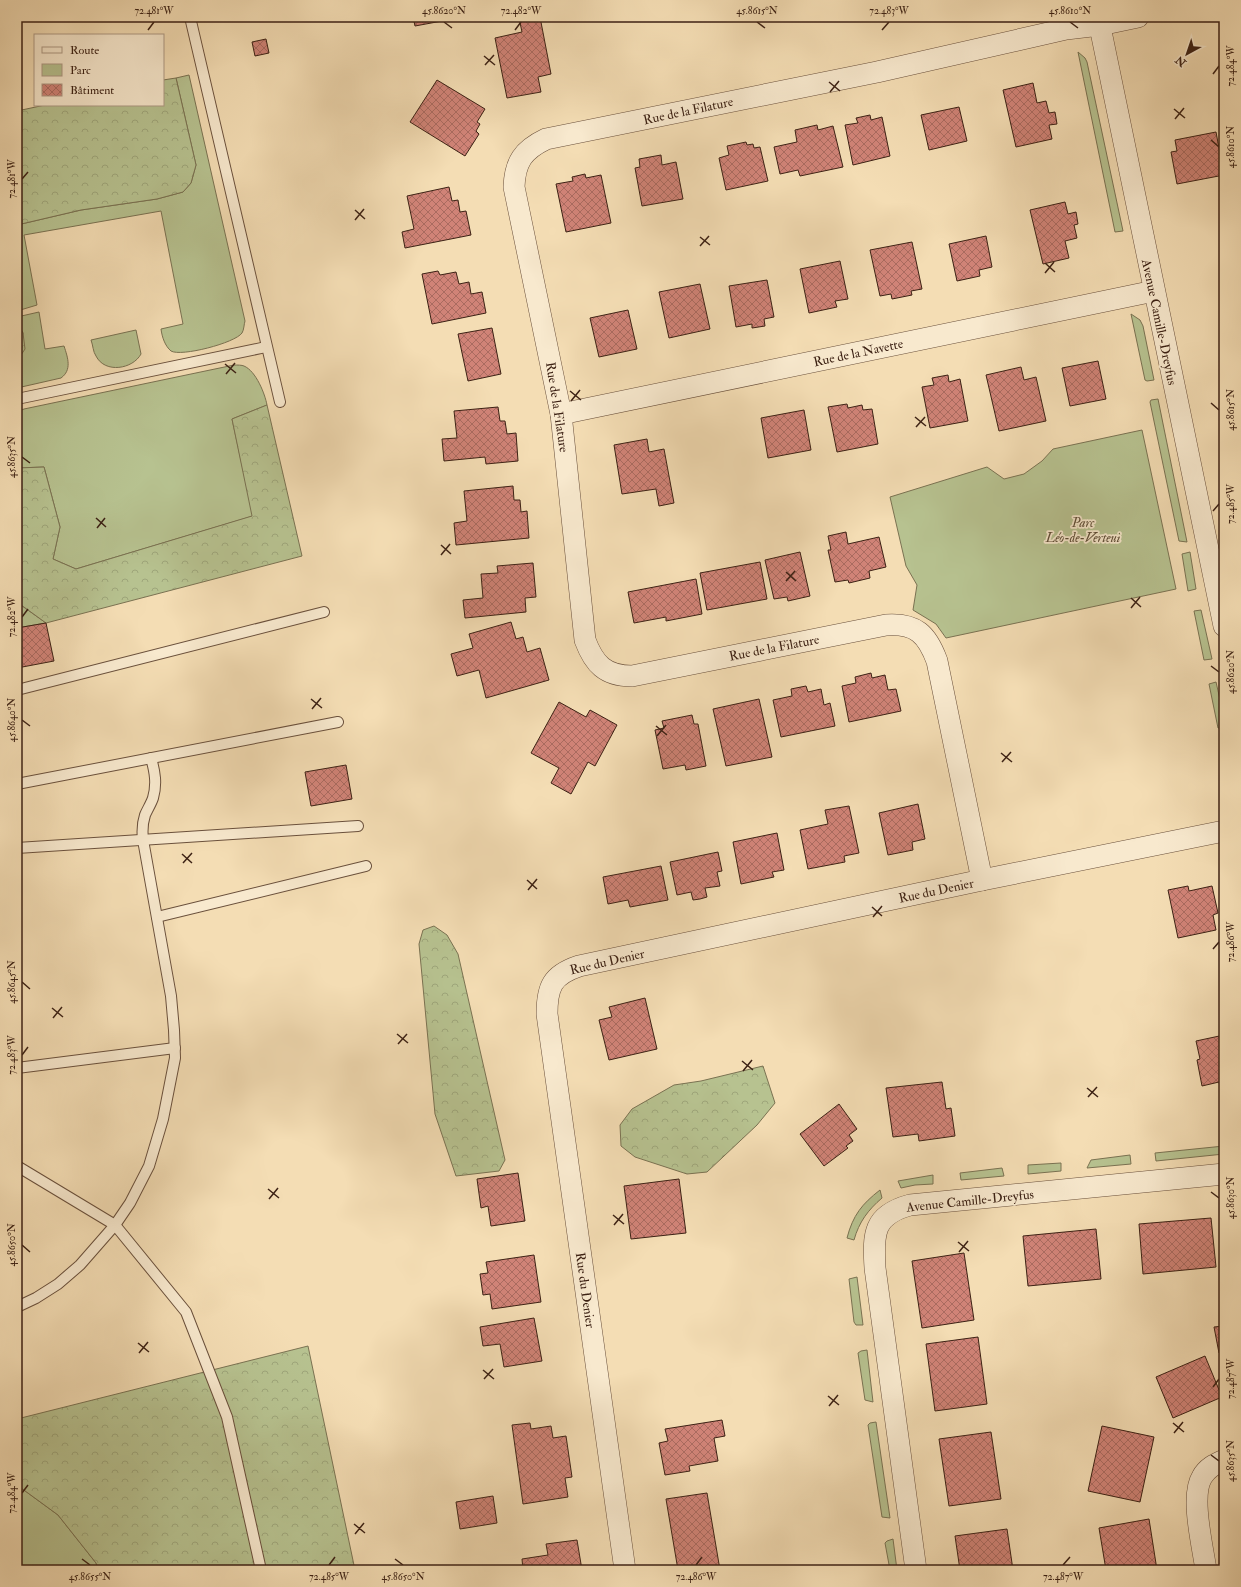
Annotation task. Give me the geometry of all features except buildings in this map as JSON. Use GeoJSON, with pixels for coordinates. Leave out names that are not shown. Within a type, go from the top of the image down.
{"type":"FeatureCollection","features":[{"type":"Feature","properties":{"kind":"street","name":"Rue de la Filature"},"geometry":{"type":"LineString","coordinates":[[982,880],[937,661],[927,638],[916,629],[898,624],[886,624],[632,676],[612,674],[602,668],[595,661],[586,640],[562,414],[514,187],[514,175],[522,156],[537,143],[546,139],[877,72],[1099,21],[1138,17]]}},
{"type":"Feature","properties":{"kind":"street","name":"Avenue Camille-Dreyfus"},"geometry":{"type":"LineString","coordinates":[[1099,21],[1224,626]]}},
{"type":"Feature","properties":{"kind":"street","name":"Rue de la Navette"},"geometry":{"type":"LineString","coordinates":[[562,414],[1154,291]]}},
{"type":"Feature","properties":{"kind":"street","name":"Rue du Denier"},"geometry":{"type":"LineString","coordinates":[[624,1570],[547,1014],[547,999],[550,988],[556,978],[566,970],[579,966],[982,880],[1224,831]]}},
{"type":"Feature","properties":{"kind":"street","name":"Avenue Camille-Dreyfus"},"geometry":{"type":"LineString","coordinates":[[916,1570],[875,1268],[874,1239],[876,1228],[882,1220],[899,1208],[910,1205],[1224,1174]]}},
{"type":"Feature","properties":{"kind":"street"},"geometry":{"type":"LineString","coordinates":[[1206,1570],[1197,1501],[1198,1489],[1201,1478],[1207,1470],[1224,1460]]}},
{"type":"Feature","properties":{"kind":"lane"},"geometry":{"type":"LineString","coordinates":[[190,17],[280,402]]}},
{"type":"Feature","properties":{"kind":"lane"},"geometry":{"type":"LineString","coordinates":[[17,399],[266,347]]}},
{"type":"Feature","properties":{"kind":"lane"},"geometry":{"type":"LineString","coordinates":[[17,690],[324,612]]}},
{"type":"Feature","properties":{"kind":"lane"},"geometry":{"type":"LineString","coordinates":[[17,784],[338,722]]}},
{"type":"Feature","properties":{"kind":"lane"},"geometry":{"type":"LineString","coordinates":[[17,1307],[36,1298],[58,1284],[80,1265],[116,1225],[130,1203],[149,1166],[163,1119],[176,1058],[171,996],[143,840],[142,826],[152,799],[156,776],[151,758]]}},
{"type":"Feature","properties":{"kind":"lane"},"geometry":{"type":"LineString","coordinates":[[17,848],[358,826]]}},
{"type":"Feature","properties":{"kind":"lane"},"geometry":{"type":"LineString","coordinates":[[157,917],[366,866]]}},
{"type":"Feature","properties":{"kind":"lane"},"geometry":{"type":"LineString","coordinates":[[17,1068],[175,1048]]}},
{"type":"Feature","properties":{"kind":"lane"},"geometry":{"type":"LineString","coordinates":[[17,1166],[116,1225],[186,1312],[227,1417],[261,1570]]}},
{"type":"Feature","properties":{"kind":"green space"},"geometry":{"type":"Polygon","coordinates":[[[1078,52],[1087,62],[1123,231],[1115,232],[1078,52]]]}},
{"type":"Feature","properties":{"kind":"green space"},"geometry":{"type":"Polygon","coordinates":[[[189,75],[245,321],[242,333],[237,337],[219,345],[196,351],[177,352],[171,351],[167,347],[161,329],[183,324],[161,211],[24,235],[37,305],[17,311],[17,225],[81,210],[157,199],[183,192],[191,183],[196,165],[176,78],[189,75]]]}},
{"type":"Feature","properties":{"kind":"green space"},"geometry":{"type":"Polygon","coordinates":[[[176,78],[196,165],[191,183],[183,192],[157,199],[81,210],[17,225],[17,111],[40,106],[164,106],[164,80],[176,78]]]}},
{"type":"Feature","properties":{"kind":"green space"},"geometry":{"type":"Polygon","coordinates":[[[39,312],[45,349],[64,346],[68,359],[68,368],[61,378],[17,388],[17,355],[21,355],[23,333],[17,322],[17,317],[39,312]]]}},
{"type":"Feature","properties":{"kind":"green space"},"geometry":{"type":"Polygon","coordinates":[[[1131,314],[1140,320],[1143,326],[1154,380],[1145,380],[1131,314]]]}},
{"type":"Feature","properties":{"kind":"green space"},"geometry":{"type":"Polygon","coordinates":[[[17,322],[23,333],[25,349],[21,355],[17,355],[17,322]]]}},
{"type":"Feature","properties":{"kind":"green space"},"geometry":{"type":"Polygon","coordinates":[[[136,330],[141,354],[137,359],[126,366],[119,367],[112,367],[100,362],[95,354],[91,340],[136,330]]]}},
{"type":"Feature","properties":{"kind":"green space"},"geometry":{"type":"Polygon","coordinates":[[[234,365],[244,366],[252,373],[262,389],[267,405],[232,419],[253,516],[76,569],[53,559],[60,527],[44,467],[17,468],[17,412],[24,409],[234,365]]]}},
{"type":"Feature","properties":{"kind":"green space"},"geometry":{"type":"Polygon","coordinates":[[[1158,399],[1187,542],[1179,541],[1150,402],[1151,400],[1158,399]]]}},
{"type":"Feature","properties":{"kind":"green space"},"geometry":{"type":"Polygon","coordinates":[[[267,405],[302,556],[46,623],[17,602],[17,468],[44,467],[60,527],[53,559],[76,569],[252,516],[232,419],[267,405]]]}},
{"type":"Feature","properties":{"kind":"green space","name":"Parc Léo-de-Verteui"},"geometry":{"type":"Polygon","coordinates":[[[1142,430],[1176,589],[946,638],[936,624],[913,610],[917,585],[906,566],[890,497],[987,467],[1004,479],[1024,474],[1042,461],[1053,449],[1142,430]]]}},
{"type":"Feature","properties":{"kind":"green space"},"geometry":{"type":"Polygon","coordinates":[[[1190,552],[1196,589],[1188,591],[1182,554],[1190,552]]]}},
{"type":"Feature","properties":{"kind":"green space"},"geometry":{"type":"Polygon","coordinates":[[[17,602],[18,603],[46,623],[17,628],[17,602]]]}},
{"type":"Feature","properties":{"kind":"green space"},"geometry":{"type":"Polygon","coordinates":[[[1201,610],[1212,659],[1204,660],[1194,611],[1201,610]]]}},
{"type":"Feature","properties":{"kind":"green space"},"geometry":{"type":"Polygon","coordinates":[[[1216,682],[1224,717],[1224,728],[1218,728],[1209,684],[1216,682]]]}},
{"type":"Feature","properties":{"kind":"green space"},"geometry":{"type":"Polygon","coordinates":[[[434,926],[447,935],[458,954],[505,1160],[499,1171],[456,1176],[435,1114],[419,944],[423,930],[434,926]]]}},
{"type":"Feature","properties":{"kind":"green space"},"geometry":{"type":"Polygon","coordinates":[[[763,1066],[775,1103],[757,1125],[707,1172],[687,1174],[635,1157],[621,1146],[620,1125],[632,1109],[674,1085],[701,1081],[763,1066]]]}},
{"type":"Feature","properties":{"kind":"green space"},"geometry":{"type":"Polygon","coordinates":[[[1224,1146],[1224,1154],[1156,1161],[1155,1153],[1224,1146]]]}},
{"type":"Feature","properties":{"kind":"green space"},"geometry":{"type":"Polygon","coordinates":[[[1130,1155],[1131,1164],[1087,1168],[1091,1160],[1130,1155]]]}},
{"type":"Feature","properties":{"kind":"green space"},"geometry":{"type":"Polygon","coordinates":[[[1061,1163],[1061,1171],[1028,1174],[1028,1165],[1061,1163]]]}},
{"type":"Feature","properties":{"kind":"green space"},"geometry":{"type":"Polygon","coordinates":[[[1002,1168],[1004,1176],[961,1180],[960,1173],[1002,1168]]]}},
{"type":"Feature","properties":{"kind":"green space"},"geometry":{"type":"Polygon","coordinates":[[[933,1175],[933,1184],[915,1185],[901,1188],[898,1181],[933,1175]]]}},
{"type":"Feature","properties":{"kind":"green space"},"geometry":{"type":"Polygon","coordinates":[[[880,1190],[882,1198],[872,1207],[865,1217],[854,1240],[847,1238],[855,1216],[863,1205],[880,1190]]]}},
{"type":"Feature","properties":{"kind":"green space"},"geometry":{"type":"Polygon","coordinates":[[[857,1277],[863,1325],[856,1325],[854,1322],[849,1279],[857,1277]]]}},
{"type":"Feature","properties":{"kind":"green space"},"geometry":{"type":"Polygon","coordinates":[[[308,1346],[355,1570],[99,1570],[96,1563],[58,1515],[17,1485],[17,1419],[308,1346]]]}},
{"type":"Feature","properties":{"kind":"green space"},"geometry":{"type":"Polygon","coordinates":[[[867,1350],[873,1402],[865,1400],[858,1353],[867,1350]]]}},
{"type":"Feature","properties":{"kind":"green space"},"geometry":{"type":"Polygon","coordinates":[[[876,1422],[890,1518],[882,1517],[868,1425],[876,1422]]]}},
{"type":"Feature","properties":{"kind":"green space"},"geometry":{"type":"Polygon","coordinates":[[[17,1485],[58,1515],[96,1563],[99,1570],[17,1570],[17,1485]]]}},
{"type":"Feature","properties":{"kind":"green space"},"geometry":{"type":"Polygon","coordinates":[[[893,1539],[897,1570],[890,1570],[885,1543],[893,1539]]]}}]}
